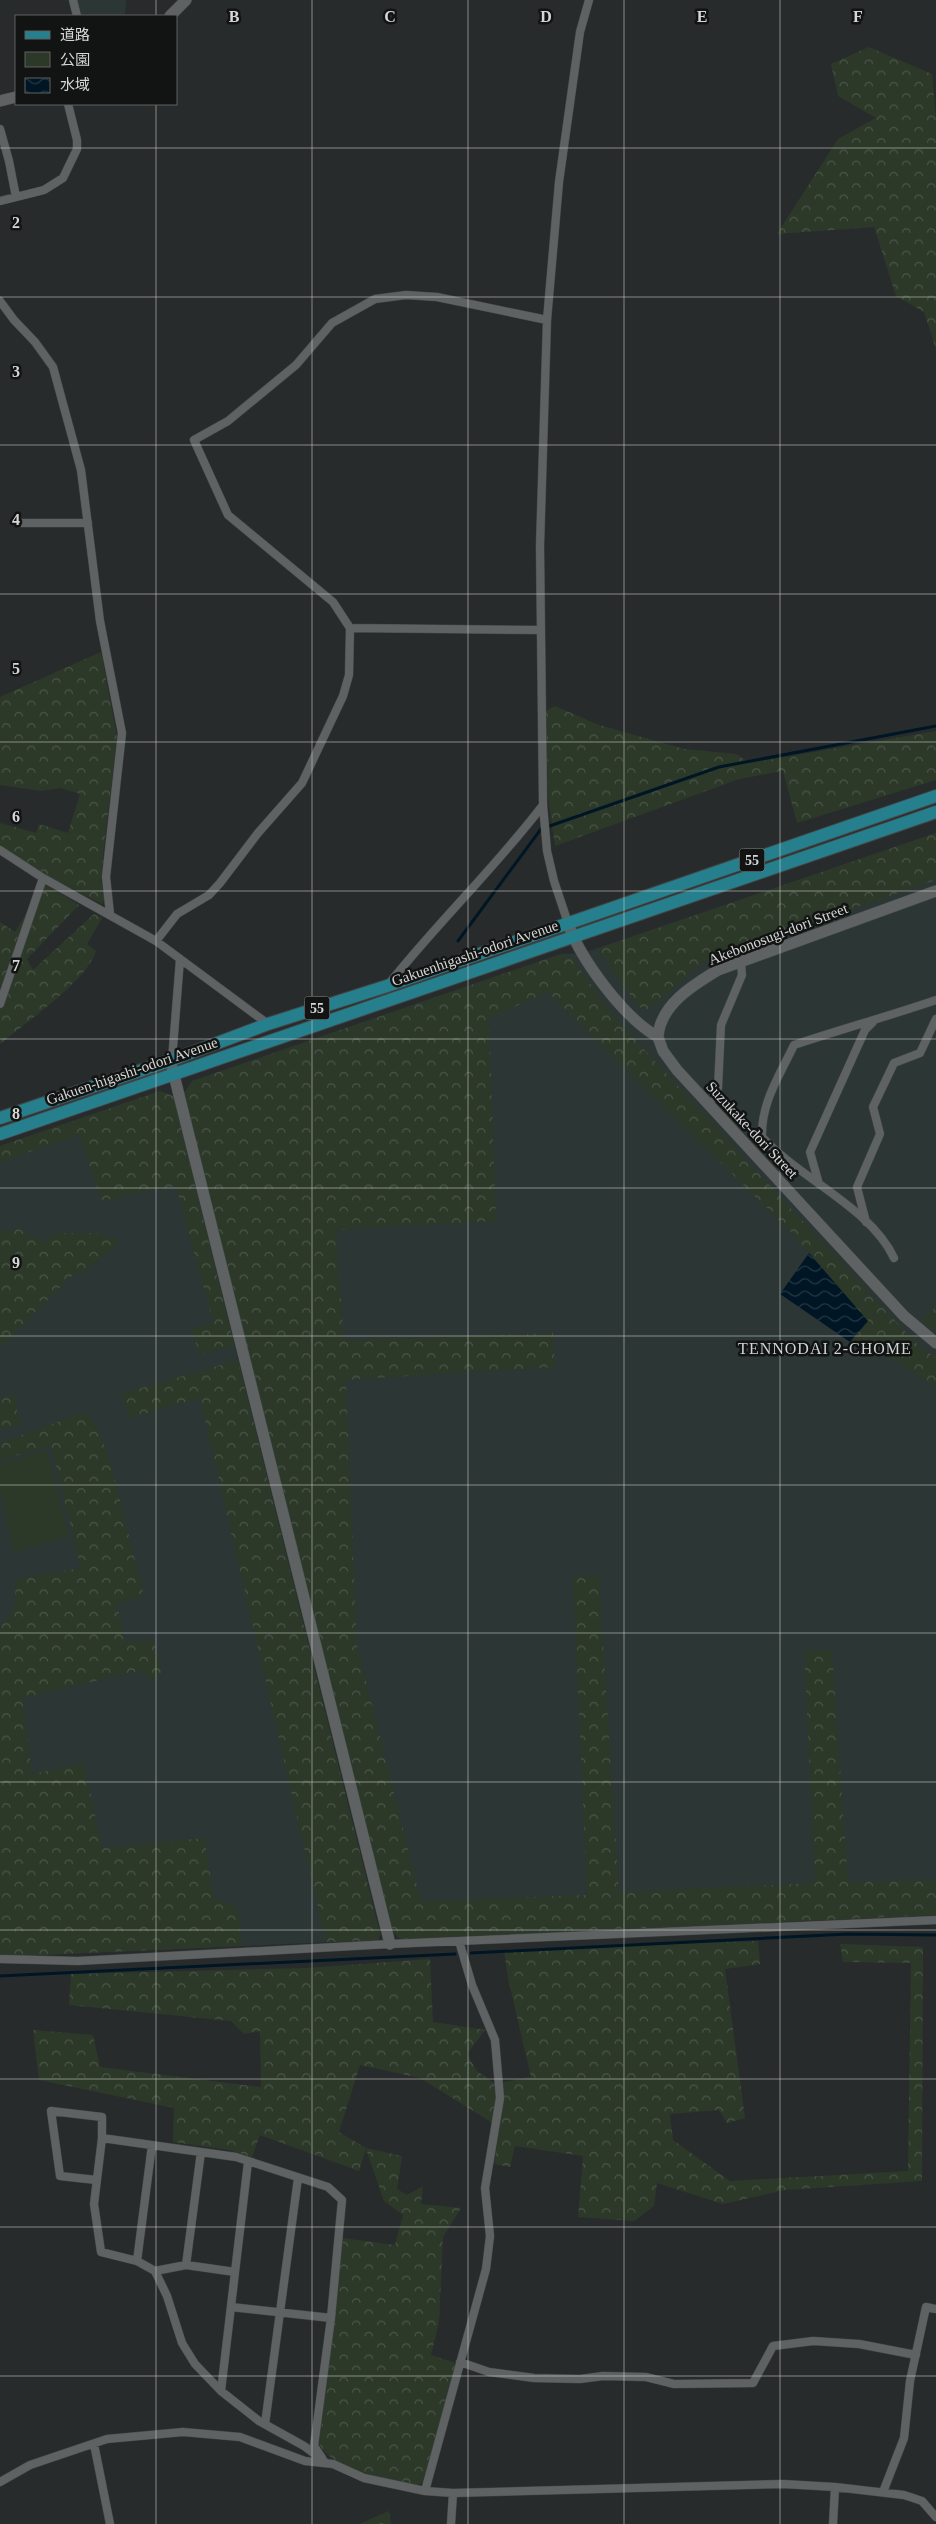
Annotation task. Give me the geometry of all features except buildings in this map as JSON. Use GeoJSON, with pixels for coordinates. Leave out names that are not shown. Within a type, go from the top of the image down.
{"type":"FeatureCollection","features":[{"type":"Feature","properties":{"kind":"main road","name":"55"},"geometry":{"type":"LineString","coordinates":[[568,922],[936,796]]}},
{"type":"Feature","properties":{"kind":"main road","name":"Gakuen-higashi-odori Avenue"},"geometry":{"type":"LineString","coordinates":[[0,1134],[936,812]]}},
{"type":"Feature","properties":{"kind":"main road","name":"Gakuenhigashi-odori Avenue"},"geometry":{"type":"LineString","coordinates":[[172,1060],[268,1024],[387,986],[568,922]]}},
{"type":"Feature","properties":{"kind":"main road","name":"Gakuen-higashi-odori Avenue"},"geometry":{"type":"LineString","coordinates":[[0,1118],[172,1060]]}},
{"type":"Feature","properties":{"kind":"street"},"geometry":{"type":"LineString","coordinates":[[73,0],[77,15]]}},
{"type":"Feature","properties":{"kind":"street"},"geometry":{"type":"LineString","coordinates":[[171,15],[186,0]]}},
{"type":"Feature","properties":{"kind":"street"},"geometry":{"type":"LineString","coordinates":[[590,0],[580,32],[559,182],[547,320],[540,630],[543,804],[546,851],[572,936],[628,1015],[642,1028],[658,1037]]}},
{"type":"Feature","properties":{"kind":"street"},"geometry":{"type":"LineString","coordinates":[[0,101],[15,97]]}},
{"type":"Feature","properties":{"kind":"street"},"geometry":{"type":"LineString","coordinates":[[0,202],[44,190],[63,178],[77,149],[77,140],[68,105]]}},
{"type":"Feature","properties":{"kind":"street"},"geometry":{"type":"LineString","coordinates":[[0,129],[10,161],[16,198]]}},
{"type":"Feature","properties":{"kind":"street"},"geometry":{"type":"LineString","coordinates":[[156,941],[177,914],[209,895],[258,833],[302,783],[343,696],[349,675],[350,628],[333,602],[228,515],[194,440],[228,421],[296,365],[332,323],[375,299],[406,295],[438,296],[547,320]]}},
{"type":"Feature","properties":{"kind":"street"},"geometry":{"type":"LineString","coordinates":[[0,301],[14,320],[36,342],[53,367],[81,470],[100,621],[122,733],[106,867],[110,914]]}},
{"type":"Feature","properties":{"kind":"street"},"geometry":{"type":"LineString","coordinates":[[18,523],[88,523]]}},
{"type":"Feature","properties":{"kind":"street"},"geometry":{"type":"LineString","coordinates":[[350,628],[540,630]]}},
{"type":"Feature","properties":{"kind":"street"},"geometry":{"type":"LineString","coordinates":[[387,986],[416,949],[518,837],[543,804]]}},
{"type":"Feature","properties":{"kind":"street"},"geometry":{"type":"LineString","coordinates":[[0,850],[42,878],[156,941],[268,1024]]}},
{"type":"Feature","properties":{"kind":"street"},"geometry":{"type":"LineString","coordinates":[[0,1004],[42,878]]}},
{"type":"Feature","properties":{"kind":"street","name":"Akebonosugi-dori Street"},"geometry":{"type":"LineString","coordinates":[[658,1037],[661,1022],[671,1005],[701,980],[741,962],[936,891]]}},
{"type":"Feature","properties":{"kind":"street"},"geometry":{"type":"LineString","coordinates":[[180,959],[172,1060],[173,1074],[390,1944]]}},
{"type":"Feature","properties":{"kind":"street"},"geometry":{"type":"LineString","coordinates":[[715,1098],[718,1088],[722,1025],[742,975],[741,962]]}},
{"type":"Feature","properties":{"kind":"street"},"geometry":{"type":"LineString","coordinates":[[894,1258],[886,1241],[866,1222],[820,1184],[779,1156],[762,1137],[761,1118],[766,1103],[794,1045],[857,1024],[873,1022],[936,1000]]}},
{"type":"Feature","properties":{"kind":"street"},"geometry":{"type":"LineString","coordinates":[[866,1222],[857,1187],[880,1134],[873,1108],[894,1063],[920,1053],[936,1019]]}},
{"type":"Feature","properties":{"kind":"street"},"geometry":{"type":"LineString","coordinates":[[820,1184],[810,1152],[866,1030],[873,1022]]}},
{"type":"Feature","properties":{"kind":"street","name":"Suzukake-dori Street"},"geometry":{"type":"LineString","coordinates":[[658,1037],[663,1051],[677,1070],[904,1316],[936,1343]]}},
{"type":"Feature","properties":{"kind":"street"},"geometry":{"type":"LineString","coordinates":[[0,1959],[78,1961],[390,1944],[936,1920]]}},
{"type":"Feature","properties":{"kind":"street"},"geometry":{"type":"LineString","coordinates":[[425,2491],[486,2269],[490,2236],[485,2188],[500,2098],[494,2040],[472,1985],[459,1941]]}},
{"type":"Feature","properties":{"kind":"street"},"geometry":{"type":"LineString","coordinates":[[96,2180],[60,2176],[51,2111],[102,2117],[102,2138],[94,2204],[101,2252],[137,2261],[155,2271],[167,2296],[182,2343],[195,2364],[221,2391],[265,2424],[304,2446],[324,2461],[364,2478],[425,2491],[453,2493],[783,2484],[836,2487],[883,2492],[922,2501],[936,2518]]}},
{"type":"Feature","properties":{"kind":"street"},"geometry":{"type":"LineString","coordinates":[[102,2138],[236,2157],[328,2187],[342,2200],[331,2318],[314,2446],[324,2461]]}},
{"type":"Feature","properties":{"kind":"street"},"geometry":{"type":"LineString","coordinates":[[137,2261],[152,2145]]}},
{"type":"Feature","properties":{"kind":"street"},"geometry":{"type":"LineString","coordinates":[[186,2265],[201,2152]]}},
{"type":"Feature","properties":{"kind":"street"},"geometry":{"type":"LineString","coordinates":[[221,2391],[248,2162]]}},
{"type":"Feature","properties":{"kind":"street"},"geometry":{"type":"LineString","coordinates":[[265,2424],[298,2178]]}},
{"type":"Feature","properties":{"kind":"street"},"geometry":{"type":"LineString","coordinates":[[155,2271],[186,2265],[235,2272]]}},
{"type":"Feature","properties":{"kind":"street"},"geometry":{"type":"LineString","coordinates":[[231,2307],[331,2318]]}},
{"type":"Feature","properties":{"kind":"street"},"geometry":{"type":"LineString","coordinates":[[883,2492],[904,2438],[910,2381],[926,2307],[936,2309]]}},
{"type":"Feature","properties":{"kind":"street"},"geometry":{"type":"LineString","coordinates":[[460,2362],[490,2372],[534,2378],[580,2379],[603,2376],[646,2377],[674,2384],[754,2383],[774,2346],[813,2341],[860,2344],[916,2355]]}},
{"type":"Feature","properties":{"kind":"street"},"geometry":{"type":"LineString","coordinates":[[0,2482],[30,2465],[107,2439],[152,2433],[212,2433],[240,2437],[305,2461],[324,2461]]}},
{"type":"Feature","properties":{"kind":"street"},"geometry":{"type":"LineString","coordinates":[[94,2444],[110,2524]]}},
{"type":"Feature","properties":{"kind":"street"},"geometry":{"type":"LineString","coordinates":[[833,2524],[836,2487]]}},
{"type":"Feature","properties":{"kind":"street"},"geometry":{"type":"LineString","coordinates":[[451,2524],[453,2493]]}},
{"type":"Feature","properties":{"kind":"shaded area"},"geometry":{"type":"Polygon","coordinates":[[[77,0],[126,0],[125,15],[80,15],[77,0]]]}},
{"type":"Feature","properties":{"kind":"shaded area"},"geometry":{"type":"Polygon","coordinates":[[[936,833],[936,1915],[400,1939],[192,1081],[561,954],[583,953],[936,833]]]}},
{"type":"Feature","properties":{"kind":"shaded area"},"geometry":{"type":"Polygon","coordinates":[[[160,1091],[173,1096],[380,1934],[378,1940],[18,1956],[0,1954],[0,1146],[160,1091]]]}},
{"type":"Feature","properties":{"kind":"green space"},"geometry":{"type":"Polygon","coordinates":[[[869,47],[932,74],[936,119],[936,349],[924,312],[896,296],[874,227],[777,234],[838,139],[876,118],[838,96],[831,64],[869,47]]]}},
{"type":"Feature","properties":{"kind":"green space"},"geometry":{"type":"Polygon","coordinates":[[[101,652],[117,737],[103,856],[101,881],[105,899],[102,904],[42,873],[0,846],[0,823],[36,833],[39,824],[68,833],[80,794],[61,788],[41,791],[0,785],[0,697],[101,652]]]}},
{"type":"Feature","properties":{"kind":"green space"},"geometry":{"type":"Polygon","coordinates":[[[555,706],[599,725],[684,749],[736,754],[750,763],[936,731],[936,780],[797,823],[783,771],[739,779],[555,846],[548,798],[546,711],[555,706]]]}},
{"type":"Feature","properties":{"kind":"green space"},"geometry":{"type":"Polygon","coordinates":[[[936,833],[936,880],[726,952],[699,965],[648,1010],[639,1007],[597,949],[936,833]]]}},
{"type":"Feature","properties":{"kind":"green space"},"geometry":{"type":"Polygon","coordinates":[[[44,884],[79,905],[27,959],[33,970],[94,914],[102,918],[87,944],[96,951],[91,963],[68,988],[0,1044],[0,922],[15,932],[44,884]]]}},
{"type":"Feature","properties":{"kind":"green space"},"geometry":{"type":"Polygon","coordinates":[[[561,954],[572,959],[616,1019],[882,1307],[919,1346],[936,1358],[936,1387],[864,1341],[859,1347],[850,1342],[868,1321],[790,1231],[548,992],[489,1018],[496,1221],[336,1230],[344,1340],[553,1333],[555,1367],[346,1380],[357,1645],[421,1901],[587,1895],[573,1577],[599,1576],[619,1892],[815,1883],[804,1651],[832,1650],[848,1882],[936,1880],[936,1915],[400,1939],[391,1929],[184,1093],[192,1081],[561,954]]]}},
{"type":"Feature","properties":{"kind":"green space"},"geometry":{"type":"Polygon","coordinates":[[[160,1091],[173,1096],[234,1345],[200,1355],[191,1329],[213,1323],[176,1186],[102,1201],[79,1135],[0,1162],[0,1146],[160,1091]]]}},
{"type":"Feature","properties":{"kind":"green space"},"geometry":{"type":"Polygon","coordinates":[[[19,1229],[44,1242],[55,1233],[96,1233],[121,1241],[81,1274],[76,1272],[1,1346],[0,1356],[0,1232],[19,1229]]]}},
{"type":"Feature","properties":{"kind":"green space"},"geometry":{"type":"Polygon","coordinates":[[[936,1307],[936,1330],[921,1320],[936,1307]]]}},
{"type":"Feature","properties":{"kind":"green space"},"geometry":{"type":"Polygon","coordinates":[[[238,1360],[380,1934],[378,1940],[326,1942],[200,1398],[129,1418],[121,1394],[238,1360]]]}},
{"type":"Feature","properties":{"kind":"green space"},"geometry":{"type":"Polygon","coordinates":[[[14,1394],[20,1425],[0,1430],[0,1400],[14,1394]]]}},
{"type":"Feature","properties":{"kind":"green space"},"geometry":{"type":"Polygon","coordinates":[[[82,1413],[91,1416],[109,1456],[144,1596],[117,1604],[125,1641],[154,1641],[162,1675],[149,1679],[143,1670],[22,1698],[32,1774],[84,1763],[102,1848],[204,1838],[214,1898],[237,1907],[242,1946],[18,1956],[0,1954],[0,1626],[13,1611],[17,1579],[81,1568],[51,1446],[0,1460],[0,1443],[82,1413]]]}},
{"type":"Feature","properties":{"kind":"green space"},"geometry":{"type":"Polygon","coordinates":[[[47,1450],[69,1536],[13,1552],[0,1492],[0,1464],[47,1450]]]}},
{"type":"Feature","properties":{"kind":"green space"},"geometry":{"type":"Polygon","coordinates":[[[758,1941],[760,1964],[725,1969],[745,2118],[727,2123],[719,2110],[670,2114],[673,2140],[730,2181],[908,2171],[911,1963],[843,1962],[840,1944],[923,1947],[922,2181],[785,2190],[723,2204],[657,2183],[654,2206],[634,2221],[578,2217],[583,2156],[515,2146],[510,2167],[494,2164],[499,2127],[420,2078],[360,2065],[339,2132],[366,2148],[402,2156],[397,2189],[407,2195],[423,2186],[421,2204],[461,2208],[443,2237],[439,2322],[431,2355],[456,2363],[423,2482],[417,2485],[378,2477],[349,2467],[336,2461],[319,2444],[343,2238],[395,2245],[403,2215],[384,2201],[366,2149],[359,2171],[260,2135],[252,2157],[229,2150],[173,2142],[174,2108],[39,2080],[33,2030],[93,2035],[100,2067],[261,2087],[260,2031],[244,2034],[231,2021],[69,2005],[71,1974],[306,1968],[430,1959],[433,2022],[485,2030],[467,2054],[477,2071],[495,2084],[531,2077],[508,1978],[504,1951],[758,1941]]]}},
{"type":"Feature","properties":{"kind":"green space"},"geometry":{"type":"Polygon","coordinates":[[[389,2511],[391,2524],[359,2524],[389,2511]]]}},
{"type":"Feature","properties":{"kind":"water"},"geometry":{"type":"Polygon","coordinates":[[[809,1253],[868,1321],[850,1342],[780,1294],[809,1253]]]}},
{"type":"Feature","properties":{"kind":"waterway"},"geometry":{"type":"LineString","coordinates":[[458,941],[541,829],[719,767],[936,726]]}},
{"type":"Feature","properties":{"kind":"waterway"},"geometry":{"type":"LineString","coordinates":[[471,1953],[848,1934],[936,1935]]}},
{"type":"Feature","properties":{"kind":"waterway"},"geometry":{"type":"LineString","coordinates":[[0,1976],[455,1954]]}},
{"type":"Feature","properties":{"kind":"district","name":"TENNODAI 2-CHOME"},"geometry":{"type":"Point","coordinates":[825,1348]}}]}
